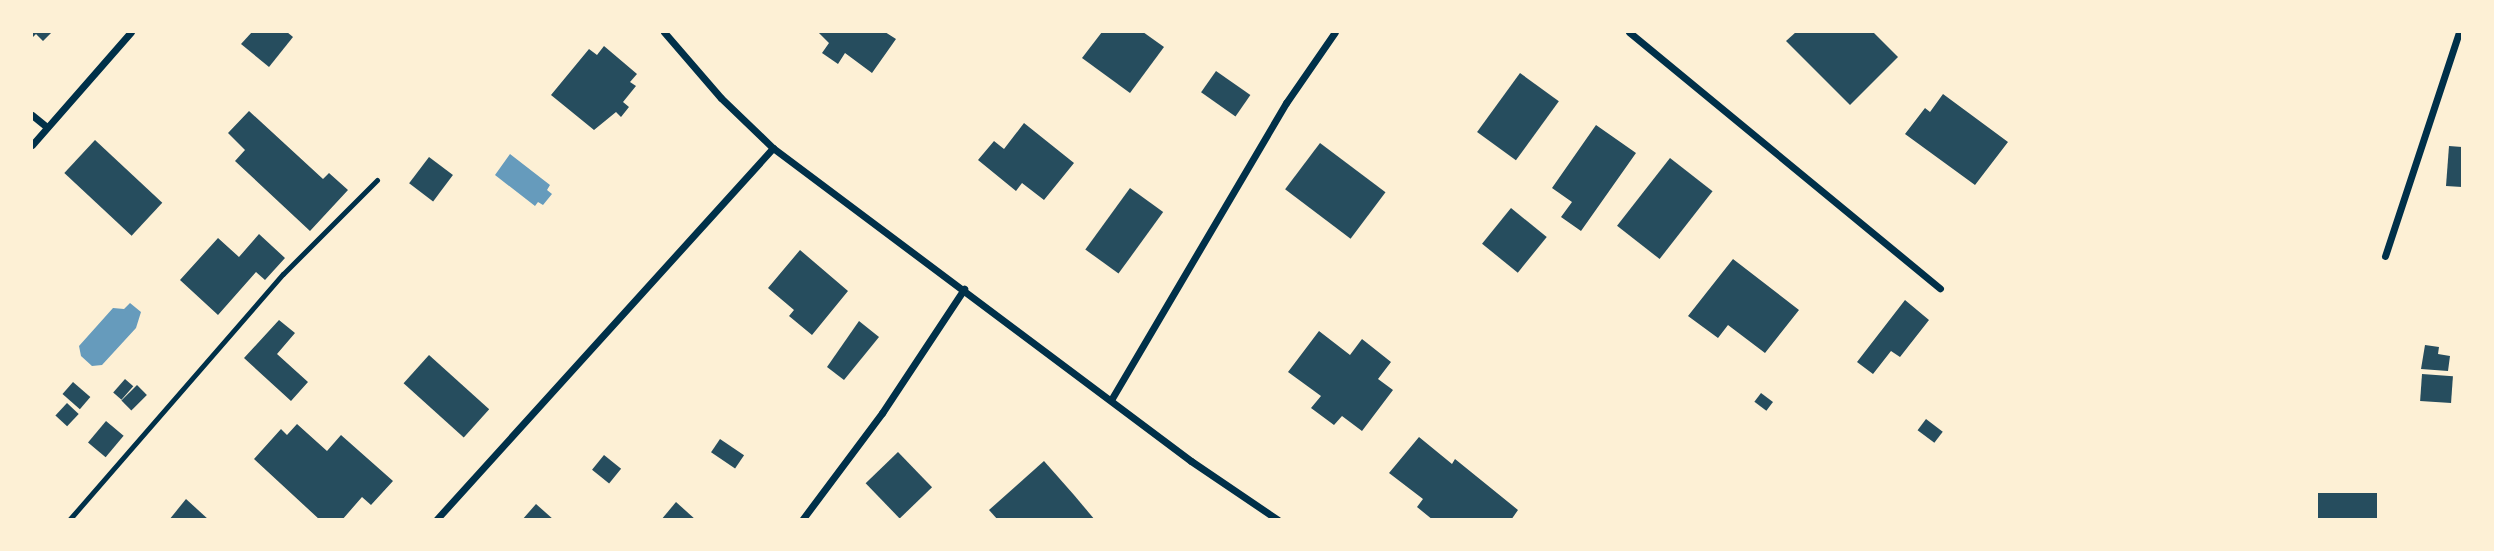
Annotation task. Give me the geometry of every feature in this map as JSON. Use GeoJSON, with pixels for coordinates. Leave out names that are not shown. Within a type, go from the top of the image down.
{"type":"FeatureCollection","features":[{"type":"Feature","properties":{"kind":"street"},"geometry":{"type":"LineString","coordinates":[[32,145],[131,32]]}},
{"type":"Feature","properties":{"kind":"street"},"geometry":{"type":"LineString","coordinates":[[664,32],[721,98],[773,148],[1111,400],[1278,520]]}},
{"type":"Feature","properties":{"kind":"street"},"geometry":{"type":"LineString","coordinates":[[1111,400],[1286,103],[1335,32]]}},
{"type":"Feature","properties":{"kind":"street"},"geometry":{"type":"LineString","coordinates":[[1629,32],[1940,288]]}},
{"type":"Feature","properties":{"kind":"street"},"geometry":{"type":"LineString","coordinates":[[2385,256],[2459,32]]}},
{"type":"Feature","properties":{"kind":"street"},"geometry":{"type":"LineString","coordinates":[[32,115],[47,127]]}},
{"type":"Feature","properties":{"kind":"street"},"geometry":{"type":"LineString","coordinates":[[436,520],[773,148]]}},
{"type":"Feature","properties":{"kind":"street"},"geometry":{"type":"LineString","coordinates":[[802,520],[881,412],[964,289]]}},
{"type":"Feature","properties":{"kind":"lane"},"geometry":{"type":"LineString","coordinates":[[69,520],[283,274],[377,180]]}},
{"type":"Feature","properties":{"kind":"water"},"geometry":{"type":"Polygon","coordinates":[[[510,154],[550,185],[547,190],[552,194],[543,205],[538,202],[535,206],[495,175],[510,154]]]}},
{"type":"Feature","properties":{"kind":"water"},"geometry":{"type":"Polygon","coordinates":[[[130,303],[141,312],[136,328],[102,365],[92,366],[81,356],[79,346],[113,308],[124,309],[130,303]]]}},
{"type":"Feature","properties":{"kind":"building"},"geometry":{"type":"Polygon","coordinates":[[[32,32],[52,32],[43,41],[36,34],[32,38],[32,32]]]}},
{"type":"Feature","properties":{"kind":"building"},"geometry":{"type":"Polygon","coordinates":[[[252,32],[287,32],[293,37],[269,67],[241,44],[252,32]]]}},
{"type":"Feature","properties":{"kind":"building"},"geometry":{"type":"Polygon","coordinates":[[[818,32],[885,32],[896,39],[872,73],[845,53],[838,64],[822,53],[829,43],[818,32]]]}},
{"type":"Feature","properties":{"kind":"building"},"geometry":{"type":"Polygon","coordinates":[[[1102,32],[1143,32],[1164,47],[1130,93],[1082,58],[1102,32]]]}},
{"type":"Feature","properties":{"kind":"building"},"geometry":{"type":"Polygon","coordinates":[[[1796,32],[1873,32],[1898,57],[1850,105],[1786,41],[1796,32]]]}},
{"type":"Feature","properties":{"kind":"building"},"geometry":{"type":"Polygon","coordinates":[[[604,46],[637,74],[630,82],[636,86],[623,102],[629,107],[621,117],[616,112],[594,130],[551,95],[589,49],[597,55],[604,46]]]}},
{"type":"Feature","properties":{"kind":"building"},"geometry":{"type":"Polygon","coordinates":[[[1216,71],[1250,95],[1235,116],[1201,92],[1216,71]]]}},
{"type":"Feature","properties":{"kind":"building"},"geometry":{"type":"Polygon","coordinates":[[[1520,73],[1559,101],[1516,160],[1477,132],[1520,73]]]}},
{"type":"Feature","properties":{"kind":"building"},"geometry":{"type":"Polygon","coordinates":[[[1943,94],[2008,142],[1975,185],[1905,134],[1925,108],[1930,112],[1943,94]]]}},
{"type":"Feature","properties":{"kind":"building"},"geometry":{"type":"Polygon","coordinates":[[[249,111],[323,179],[329,173],[348,190],[310,231],[235,161],[245,150],[228,133],[249,111]]]}},
{"type":"Feature","properties":{"kind":"building"},"geometry":{"type":"Polygon","coordinates":[[[1024,123],[1074,163],[1044,200],[1022,183],[1016,191],[978,160],[994,141],[1004,149],[1024,123]]]}},
{"type":"Feature","properties":{"kind":"building"},"geometry":{"type":"Polygon","coordinates":[[[1596,125],[1636,153],[1581,231],[1561,217],[1572,202],[1552,188],[1596,125]]]}},
{"type":"Feature","properties":{"kind":"building"},"geometry":{"type":"Polygon","coordinates":[[[95,140],[162,203],[132,236],[64,173],[95,140]]]}},
{"type":"Feature","properties":{"kind":"building"},"geometry":{"type":"Polygon","coordinates":[[[1320,143],[1385,192],[1351,239],[1285,189],[1320,143]]]}},
{"type":"Feature","properties":{"kind":"building"},"geometry":{"type":"Polygon","coordinates":[[[2449,146],[2462,147],[2462,187],[2446,186],[2449,146]]]}},
{"type":"Feature","properties":{"kind":"building"},"geometry":{"type":"Polygon","coordinates":[[[429,157],[453,175],[433,201],[409,183],[429,157]]]}},
{"type":"Feature","properties":{"kind":"building"},"geometry":{"type":"Polygon","coordinates":[[[1670,158],[1713,191],[1660,259],[1617,226],[1670,158]]]}},
{"type":"Feature","properties":{"kind":"building"},"geometry":{"type":"Polygon","coordinates":[[[1130,188],[1163,212],[1118,274],[1085,249],[1130,188]]]}},
{"type":"Feature","properties":{"kind":"building"},"geometry":{"type":"Polygon","coordinates":[[[1511,208],[1547,237],[1518,273],[1482,244],[1511,208]]]}},
{"type":"Feature","properties":{"kind":"building"},"geometry":{"type":"Polygon","coordinates":[[[259,234],[285,258],[265,280],[256,272],[218,315],[180,280],[218,238],[239,257],[259,234]]]}},
{"type":"Feature","properties":{"kind":"building"},"geometry":{"type":"Polygon","coordinates":[[[800,250],[848,291],[812,335],[789,316],[794,310],[768,288],[800,250]]]}},
{"type":"Feature","properties":{"kind":"building"},"geometry":{"type":"Polygon","coordinates":[[[1733,259],[1799,310],[1765,353],[1728,325],[1718,338],[1688,316],[1733,259]]]}},
{"type":"Feature","properties":{"kind":"building"},"geometry":{"type":"Polygon","coordinates":[[[1905,300],[1929,320],[1900,357],[1891,351],[1873,374],[1857,362],[1905,300]]]}},
{"type":"Feature","properties":{"kind":"building"},"geometry":{"type":"Polygon","coordinates":[[[279,320],[295,333],[277,354],[308,382],[291,401],[244,358],[279,320]]]}},
{"type":"Feature","properties":{"kind":"building"},"geometry":{"type":"Polygon","coordinates":[[[859,321],[879,337],[844,380],[827,367],[859,321]]]}},
{"type":"Feature","properties":{"kind":"building"},"geometry":{"type":"Polygon","coordinates":[[[1319,331],[1350,355],[1362,339],[1391,362],[1378,379],[1393,390],[1362,431],[1342,416],[1334,425],[1311,408],[1321,396],[1288,372],[1319,331]]]}},
{"type":"Feature","properties":{"kind":"building"},"geometry":{"type":"Polygon","coordinates":[[[2425,345],[2439,347],[2438,354],[2450,356],[2448,371],[2421,369],[2425,345]]]}},
{"type":"Feature","properties":{"kind":"building"},"geometry":{"type":"Polygon","coordinates":[[[429,355],[489,409],[464,437],[404,383],[429,355]]]}},
{"type":"Feature","properties":{"kind":"building"},"geometry":{"type":"Polygon","coordinates":[[[2422,374],[2453,376],[2451,403],[2420,401],[2422,374]]]}},
{"type":"Feature","properties":{"kind":"building"},"geometry":{"type":"Polygon","coordinates":[[[125,379],[133,386],[121,400],[113,393],[125,379]]]}},
{"type":"Feature","properties":{"kind":"building"},"geometry":{"type":"Polygon","coordinates":[[[73,382],[90,397],[80,409],[63,394],[73,382]]]}},
{"type":"Feature","properties":{"kind":"building"},"geometry":{"type":"Polygon","coordinates":[[[137,385],[147,395],[131,410],[121,401],[137,385]]]}},
{"type":"Feature","properties":{"kind":"building"},"geometry":{"type":"Polygon","coordinates":[[[1761,393],[1773,402],[1766,411],[1754,402],[1761,393]]]}},
{"type":"Feature","properties":{"kind":"building"},"geometry":{"type":"Polygon","coordinates":[[[67,403],[79,414],[67,426],[55,415],[67,403]]]}},
{"type":"Feature","properties":{"kind":"building"},"geometry":{"type":"Polygon","coordinates":[[[1926,419],[1943,432],[1934,443],[1918,430],[1926,419]]]}},
{"type":"Feature","properties":{"kind":"building"},"geometry":{"type":"Polygon","coordinates":[[[106,421],[124,436],[106,457],[88,442],[106,421]]]}},
{"type":"Feature","properties":{"kind":"building"},"geometry":{"type":"Polygon","coordinates":[[[297,424],[327,451],[341,435],[393,481],[371,505],[362,497],[342,520],[320,520],[254,459],[281,429],[287,435],[297,424]]]}},
{"type":"Feature","properties":{"kind":"building"},"geometry":{"type":"Polygon","coordinates":[[[1419,437],[1452,464],[1455,459],[1518,510],[1511,520],[1433,520],[1417,507],[1423,499],[1389,473],[1419,437]]]}},
{"type":"Feature","properties":{"kind":"building"},"geometry":{"type":"Polygon","coordinates":[[[720,439],[744,455],[735,468],[711,452],[720,439]]]}},
{"type":"Feature","properties":{"kind":"building"},"geometry":{"type":"Polygon","coordinates":[[[898,452],[932,487],[900,519],[866,483],[898,452]]]}},
{"type":"Feature","properties":{"kind":"building"},"geometry":{"type":"Polygon","coordinates":[[[604,455],[621,469],[609,484],[592,470],[604,455]]]}},
{"type":"Feature","properties":{"kind":"building"},"geometry":{"type":"Polygon","coordinates":[[[1044,461],[1095,520],[998,520],[989,510],[1044,461]]]}},
{"type":"Feature","properties":{"kind":"building"},"geometry":{"type":"Polygon","coordinates":[[[2318,493],[2377,493],[2377,520],[2318,520],[2318,493]]]}},
{"type":"Feature","properties":{"kind":"building"},"geometry":{"type":"Polygon","coordinates":[[[186,499],[209,520],[169,520],[186,499]]]}},
{"type":"Feature","properties":{"kind":"building"},"geometry":{"type":"Polygon","coordinates":[[[676,502],[696,520],[661,520],[676,502]]]}},
{"type":"Feature","properties":{"kind":"building"},"geometry":{"type":"Polygon","coordinates":[[[536,504],[554,520],[522,520],[536,504]]]}}]}
